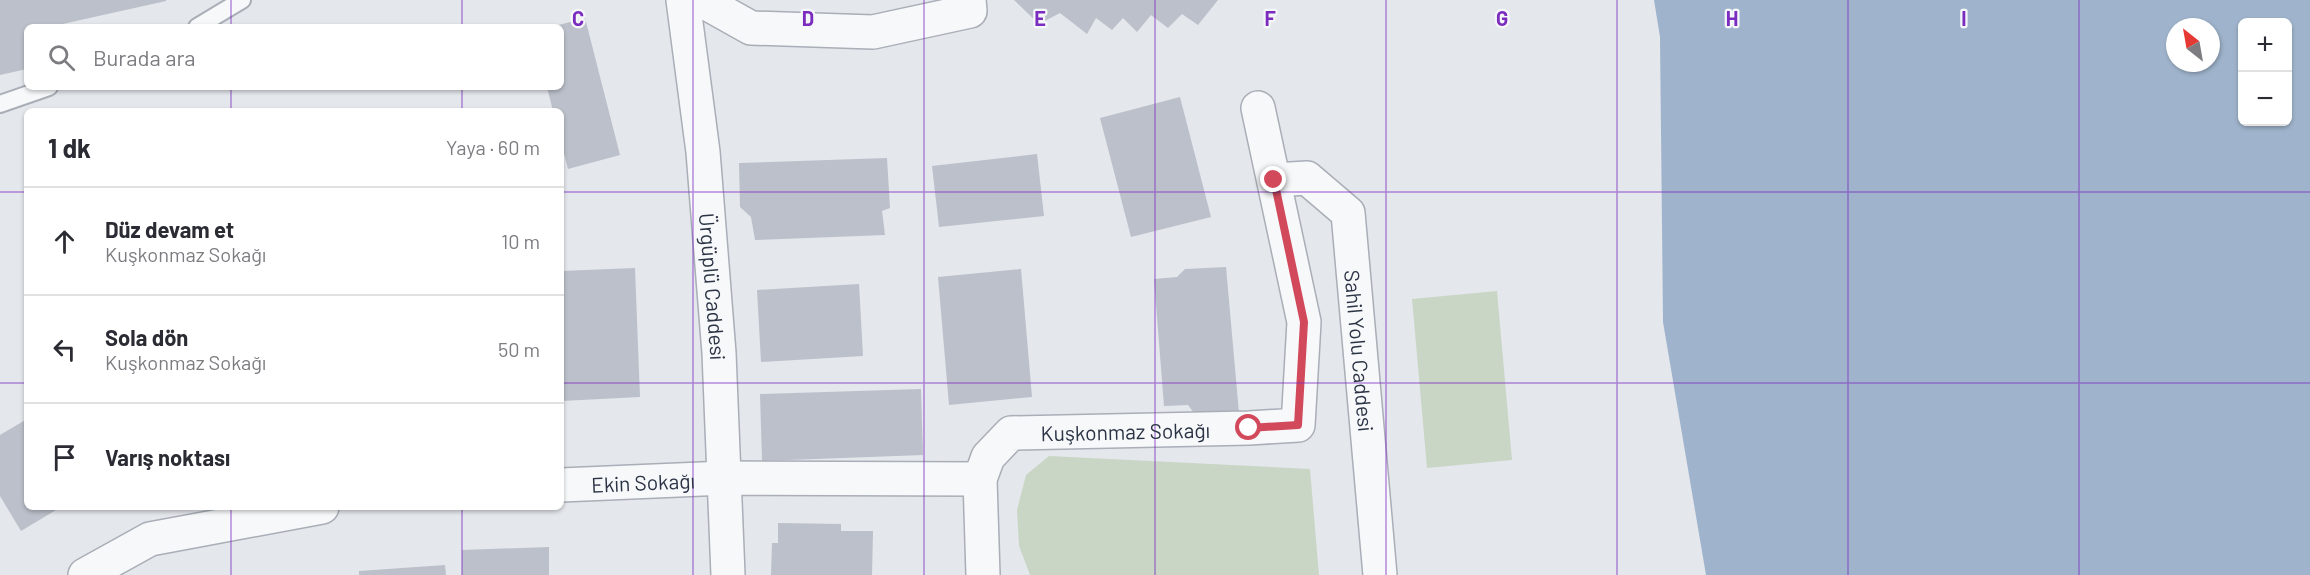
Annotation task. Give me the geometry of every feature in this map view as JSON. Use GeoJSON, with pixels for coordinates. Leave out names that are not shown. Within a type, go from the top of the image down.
{"type":"FeatureCollection","features":[{"type":"Feature","properties":{"kind":"street","name":"Ürgüplü Caddesi"},"geometry":{"type":"LineString","coordinates":[[683,0],[703,152],[719,353],[728,575]]}},
{"type":"Feature","properties":{"kind":"street"},"geometry":{"type":"LineString","coordinates":[[700,0],[751,28],[873,32],[969,11],[969,0]]}},
{"type":"Feature","properties":{"kind":"street","name":"Kuşkonmaz Sokağı"},"geometry":{"type":"LineString","coordinates":[[983,575],[980,479],[988,457],[1011,433],[1298,425],[1304,322],[1258,108]]}},
{"type":"Feature","properties":{"kind":"street","name":"Sahil Yolu Caddesi"},"geometry":{"type":"LineString","coordinates":[[1274,180],[1307,178],[1348,213],[1367,449],[1380,575]]}},
{"type":"Feature","properties":{"kind":"street"},"geometry":{"type":"LineString","coordinates":[[725,478],[980,479]]}},
{"type":"Feature","properties":{"kind":"street","name":"Ekin Sokağı"},"geometry":{"type":"LineString","coordinates":[[564,485],[725,478]]}},
{"type":"Feature","properties":{"kind":"street"},"geometry":{"type":"LineString","coordinates":[[85,575],[150,539],[306,510]]}},
{"type":"Feature","properties":{"kind":"lane"},"geometry":{"type":"LineString","coordinates":[[202,24],[242,0]]}},
{"type":"Feature","properties":{"kind":"lane"},"geometry":{"type":"LineString","coordinates":[[0,104],[40,90]]}},
{"type":"Feature","properties":{"kind":"green space"},"geometry":{"type":"Polygon","coordinates":[[[1497,291],[1512,460],[1427,468],[1412,299],[1497,291]]]}},
{"type":"Feature","properties":{"kind":"green space"},"geometry":{"type":"Polygon","coordinates":[[[1049,456],[1310,469],[1319,575],[1030,575],[1019,546],[1017,510],[1026,475],[1049,456]]]}},
{"type":"Feature","properties":{"kind":"water"},"geometry":{"type":"Polygon","coordinates":[[[1654,0],[2310,0],[2310,575],[1706,575],[1663,322],[1660,37],[1654,0]]]}},
{"type":"Feature","properties":{"kind":"building"},"geometry":{"type":"Polygon","coordinates":[[[0,0],[166,0],[62,24],[24,24],[24,70],[0,75],[0,0]]]}},
{"type":"Feature","properties":{"kind":"building"},"geometry":{"type":"Polygon","coordinates":[[[1014,0],[1218,0],[1198,25],[1182,14],[1168,28],[1151,15],[1137,32],[1123,18],[1112,30],[1096,18],[1087,34],[1060,13],[1039,24],[1014,0]]]}},
{"type":"Feature","properties":{"kind":"building"},"geometry":{"type":"Polygon","coordinates":[[[585,18],[620,155],[568,169],[564,153],[564,108],[552,108],[548,90],[564,90],[562,24],[585,18]]]}},
{"type":"Feature","properties":{"kind":"building"},"geometry":{"type":"Polygon","coordinates":[[[1180,97],[1211,217],[1131,237],[1100,118],[1180,97]]]}},
{"type":"Feature","properties":{"kind":"building"},"geometry":{"type":"Polygon","coordinates":[[[1037,154],[1044,216],[939,227],[932,166],[1037,154]]]}},
{"type":"Feature","properties":{"kind":"building"},"geometry":{"type":"Polygon","coordinates":[[[887,158],[890,208],[882,211],[885,235],[755,240],[751,217],[740,207],[739,163],[887,158]]]}},
{"type":"Feature","properties":{"kind":"building"},"geometry":{"type":"Polygon","coordinates":[[[1226,267],[1239,413],[1194,413],[1188,405],[1164,406],[1154,279],[1177,277],[1185,269],[1226,267]]]}},
{"type":"Feature","properties":{"kind":"building"},"geometry":{"type":"Polygon","coordinates":[[[635,268],[640,397],[564,401],[564,271],[635,268]]]}},
{"type":"Feature","properties":{"kind":"building"},"geometry":{"type":"Polygon","coordinates":[[[1021,269],[1032,397],[949,405],[938,277],[1021,269]]]}},
{"type":"Feature","properties":{"kind":"building"},"geometry":{"type":"Polygon","coordinates":[[[859,284],[863,356],[761,362],[757,290],[859,284]]]}},
{"type":"Feature","properties":{"kind":"building"},"geometry":{"type":"Polygon","coordinates":[[[921,389],[923,455],[762,461],[760,394],[921,389]]]}},
{"type":"Feature","properties":{"kind":"building"},"geometry":{"type":"Polygon","coordinates":[[[24,421],[24,510],[56,510],[21,531],[0,496],[0,435],[24,421]]]}},
{"type":"Feature","properties":{"kind":"building"},"geometry":{"type":"Polygon","coordinates":[[[778,523],[841,524],[841,531],[873,531],[872,575],[771,575],[772,543],[778,543],[778,523]]]}},
{"type":"Feature","properties":{"kind":"building"},"geometry":{"type":"Polygon","coordinates":[[[549,547],[549,575],[462,575],[462,550],[549,547]]]}},
{"type":"Feature","properties":{"kind":"building"},"geometry":{"type":"Polygon","coordinates":[[[445,565],[446,575],[359,575],[359,571],[445,565]]]}},
{"type":"Feature","properties":{"kind":"route"},"geometry":{"type":"LineString","coordinates":[[1249,428],[1298,425],[1304,322],[1274,180]]}}]}
